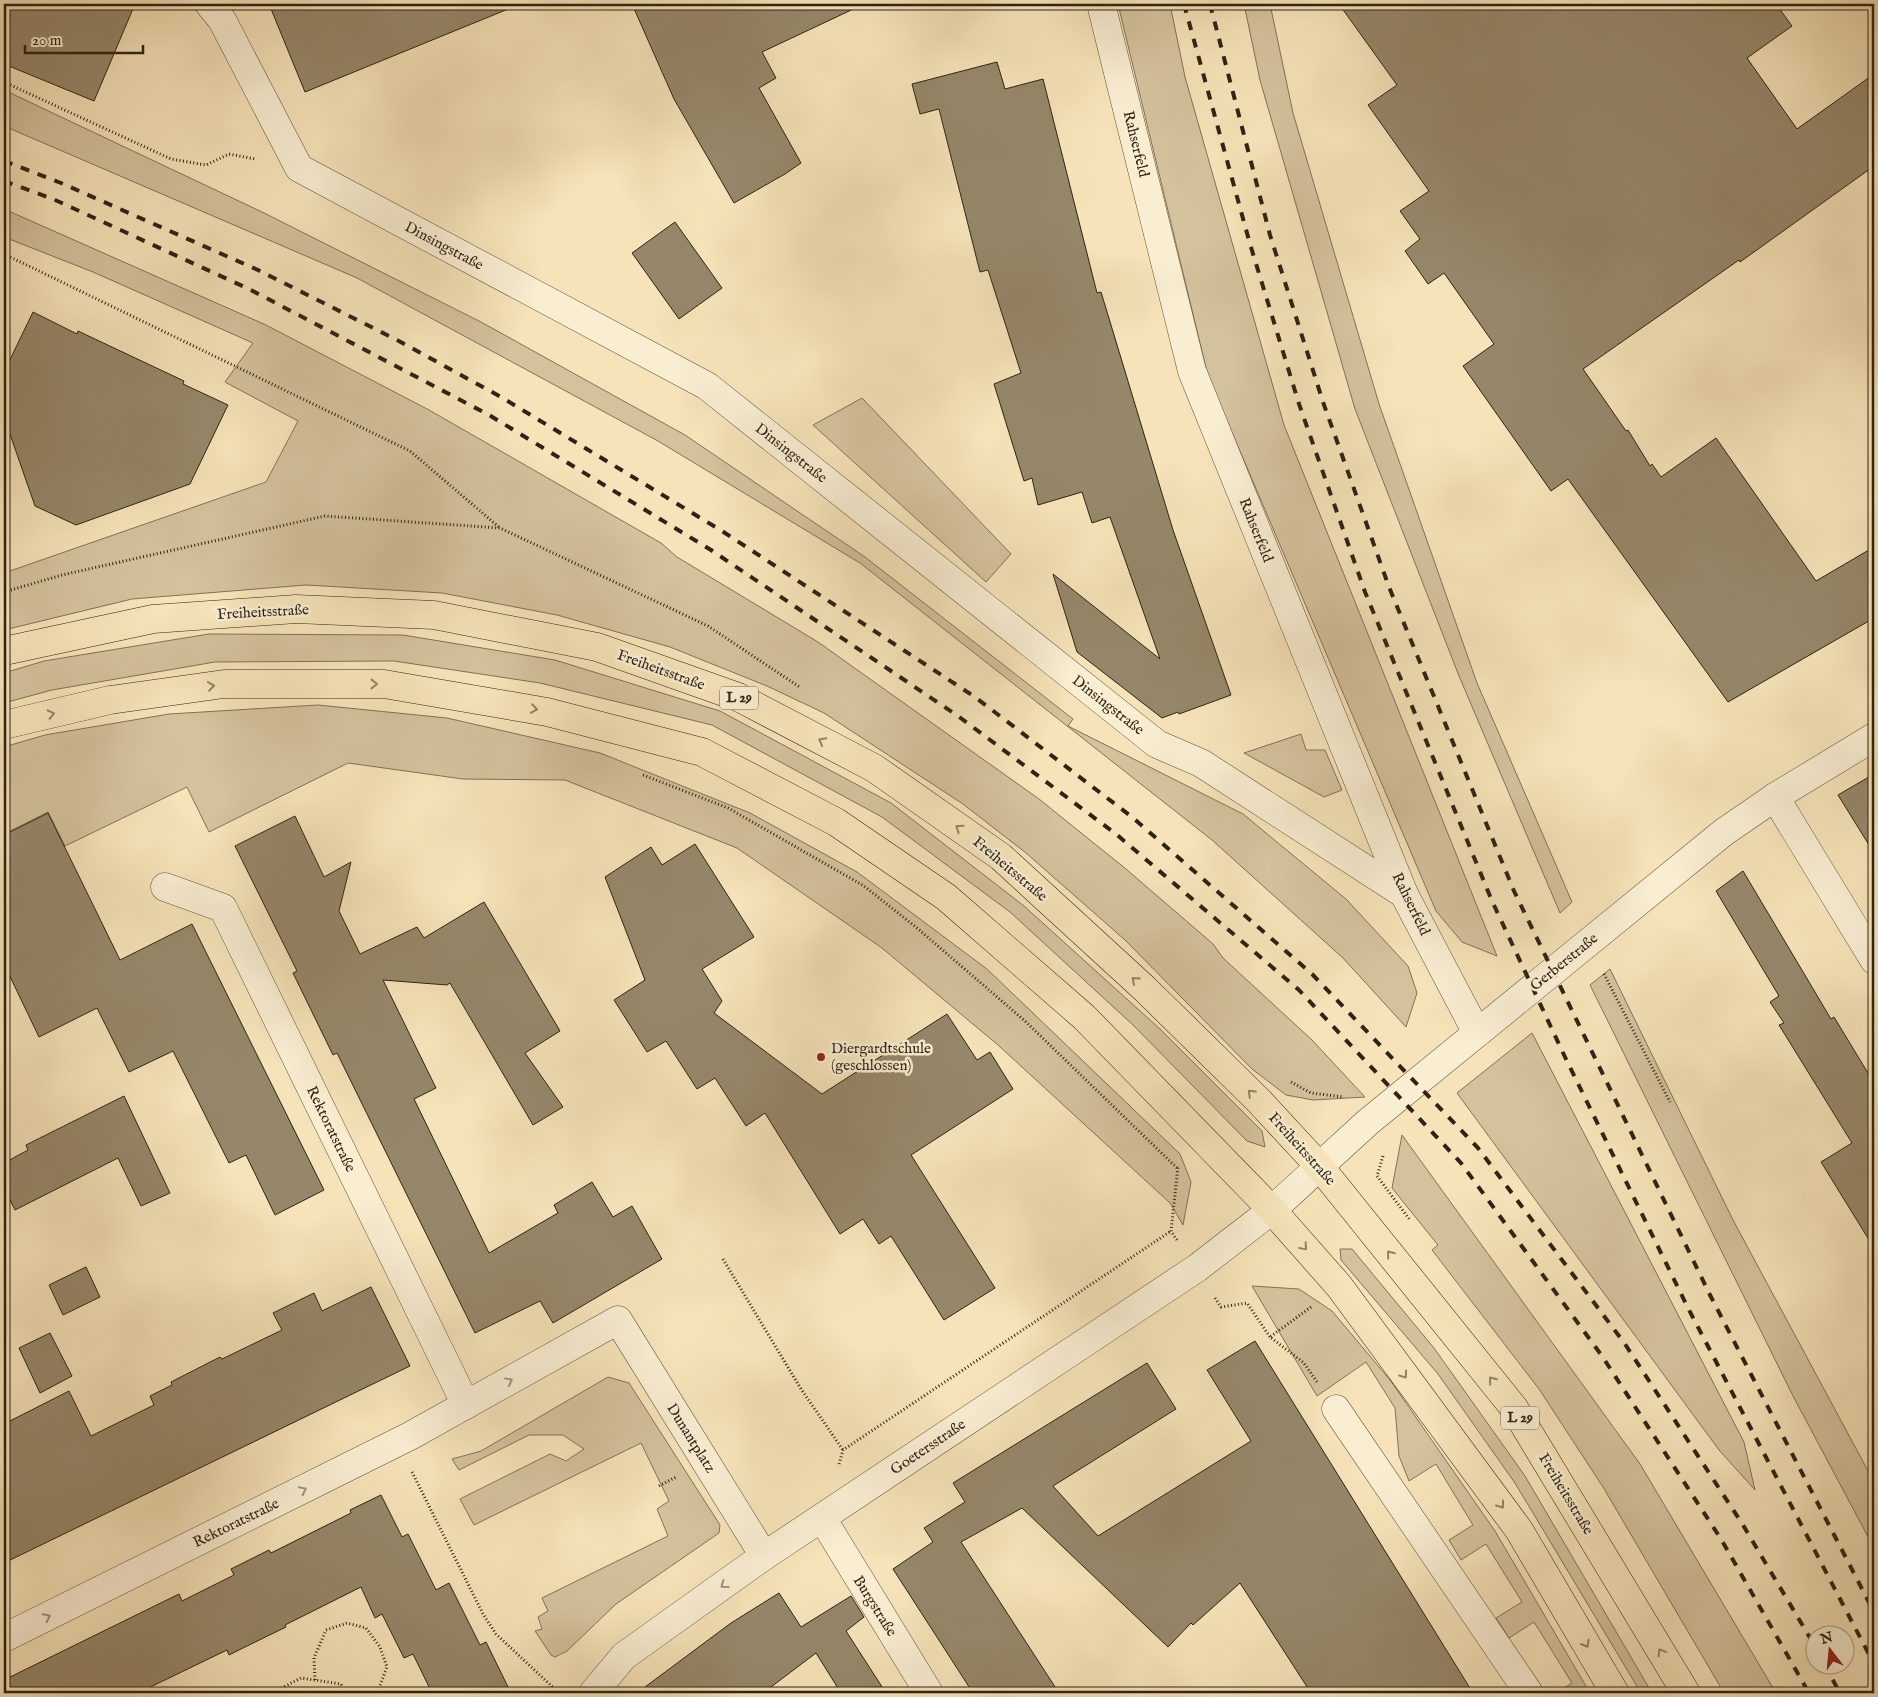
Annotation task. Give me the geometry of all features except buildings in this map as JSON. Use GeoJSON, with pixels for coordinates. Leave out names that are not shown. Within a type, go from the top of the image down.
{"type":"FeatureCollection","features":[{"type":"Feature","properties":{"kind":"main road","name":"Freiheitsstraße"},"geometry":{"type":"LineString","coordinates":[[4,651],[153,618],[296,609],[434,615],[597,647],[738,698],[874,768],[1001,857],[1152,996],[1259,1100],[1320,1167],[1514,1408],[1686,1693]]}},
{"type":"Feature","properties":{"kind":"main road"},"geometry":{"type":"LineString","coordinates":[[4,725],[110,700],[224,684],[384,684],[547,712],[702,752],[836,822],[946,897],[1084,1017],[1272,1210],[1339,1286],[1519,1530],[1615,1693]]}},
{"type":"Feature","properties":{"kind":"street"},"geometry":{"type":"LineString","coordinates":[[209,4],[222,20],[299,168]]}},
{"type":"Feature","properties":{"kind":"street","name":"Rahserfeld"},"geometry":{"type":"LineString","coordinates":[[1101,4],[1192,371],[1404,894],[1477,1033]]}},
{"type":"Feature","properties":{"kind":"street","name":"Dinsingstraße"},"geometry":{"type":"LineString","coordinates":[[299,168],[707,386],[1157,744],[1201,763],[1404,894]]}},
{"type":"Feature","properties":{"kind":"street","name":"Gerberstraße"},"geometry":{"type":"LineString","coordinates":[[1272,1210],[1368,1122],[1724,832],[1775,797],[1874,737]]}},
{"type":"Feature","properties":{"kind":"street"},"geometry":{"type":"LineString","coordinates":[[1775,797],[1874,960]]}},
{"type":"Feature","properties":{"kind":"street","name":"Rektoratstraße"},"geometry":{"type":"LineString","coordinates":[[165,887],[223,908],[466,1405]]}},
{"type":"Feature","properties":{"kind":"street","name":"Goetersstraße"},"geometry":{"type":"LineString","coordinates":[[593,1693],[624,1656],[764,1556],[1196,1268],[1272,1210]]}},
{"type":"Feature","properties":{"kind":"street","name":"Rektoratstraße"},"geometry":{"type":"LineString","coordinates":[[4,1638],[404,1439],[618,1320]]}},
{"type":"Feature","properties":{"kind":"street","name":"Dunantplatz"},"geometry":{"type":"LineString","coordinates":[[618,1320],[764,1556]]}},
{"type":"Feature","properties":{"kind":"street"},"geometry":{"type":"LineString","coordinates":[[1336,1409],[1529,1693]]}},
{"type":"Feature","properties":{"kind":"street","name":"Burgstraße"},"geometry":{"type":"LineString","coordinates":[[822,1518],[929,1693]]}},
{"type":"Feature","properties":{"kind":"path"},"geometry":{"type":"LineString","coordinates":[[4,82],[171,159],[206,166],[229,154],[299,168]]}},
{"type":"Feature","properties":{"kind":"path"},"geometry":{"type":"LineString","coordinates":[[4,254],[410,451],[500,528]]}},
{"type":"Feature","properties":{"kind":"path"},"geometry":{"type":"LineString","coordinates":[[636,772],[728,808],[864,886],[917,928],[1025,1021],[1177,1168]]}},
{"type":"Feature","properties":{"kind":"path"},"geometry":{"type":"LineString","coordinates":[[1588,942],[1670,1102]]}},
{"type":"Feature","properties":{"kind":"path"},"geometry":{"type":"LineString","coordinates":[[838,1467],[843,1450],[1171,1231]]}},
{"type":"Feature","properties":{"kind":"path"},"geometry":{"type":"LineString","coordinates":[[723,1259],[801,1389],[843,1450]]}},
{"type":"Feature","properties":{"kind":"path"},"geometry":{"type":"LineString","coordinates":[[404,1439],[488,1621],[496,1634],[559,1693]]}},
{"type":"Feature","properties":{"kind":"path"},"geometry":{"type":"LineString","coordinates":[[315,1680],[314,1658],[326,1630],[347,1623],[366,1628],[380,1647],[387,1667],[377,1693]]}},
{"type":"Feature","properties":{"kind":"path"},"geometry":{"type":"LineString","coordinates":[[272,1693],[301,1678],[340,1684],[345,1693]]}},
{"type":"Feature","properties":{"kind":"shaded area"},"geometry":{"type":"Polygon","coordinates":[[[1118,4],[1170,4],[1185,77],[1284,425],[1497,956],[1462,942],[1436,911],[1208,376],[1118,4]]]}},
{"type":"Feature","properties":{"kind":"shaded area"},"geometry":{"type":"Polygon","coordinates":[[[1244,4],[1270,4],[1293,113],[1379,404],[1477,683],[1572,902],[1560,913],[1459,676],[1355,409],[1260,80],[1244,4]]]}},
{"type":"Feature","properties":{"kind":"shaded area"},"geometry":{"type":"Polygon","coordinates":[[[4,90],[262,212],[481,322],[685,435],[865,557],[1073,719],[1068,726],[1243,814],[1346,899],[1408,966],[1417,993],[1406,1027],[1343,958],[1212,840],[860,563],[658,441],[357,278],[4,126],[4,90]]]}},
{"type":"Feature","properties":{"kind":"shaded area"},"geometry":{"type":"Polygon","coordinates":[[[4,209],[266,325],[429,410],[661,543],[677,557],[818,642],[1039,799],[1126,869],[1213,944],[1223,958],[1312,1040],[1365,1097],[1313,1100],[1286,1095],[1252,1069],[1125,940],[1026,853],[963,804],[824,713],[767,686],[670,647],[557,615],[442,593],[306,585],[132,599],[4,630],[4,573],[266,482],[298,421],[225,382],[253,343],[93,272],[4,237],[4,209]]]}},
{"type":"Feature","properties":{"kind":"shaded area"},"geometry":{"type":"Polygon","coordinates":[[[862,398],[1011,554],[986,582],[813,425],[862,398]]]}},
{"type":"Feature","properties":{"kind":"shaded area"},"geometry":{"type":"Polygon","coordinates":[[[209,634],[403,635],[555,660],[720,711],[891,803],[1024,906],[1160,1029],[1262,1131],[1265,1147],[1247,1141],[1133,1025],[1010,912],[882,817],[712,725],[540,683],[394,661],[215,662],[52,690],[4,703],[4,673],[44,661],[209,634]]]}},
{"type":"Feature","properties":{"kind":"shaded area"},"geometry":{"type":"Polygon","coordinates":[[[318,705],[447,718],[600,753],[750,813],[857,872],[987,969],[1180,1154],[1191,1182],[1183,1225],[1170,1203],[998,1045],[882,948],[737,848],[565,780],[463,779],[348,763],[209,832],[187,787],[65,846],[48,812],[4,834],[4,747],[45,735],[169,714],[318,705]]]}},
{"type":"Feature","properties":{"kind":"shaded area"},"geometry":{"type":"Polygon","coordinates":[[[1301,734],[1306,750],[1325,750],[1342,790],[1324,797],[1244,753],[1301,734]]]}},
{"type":"Feature","properties":{"kind":"shaded area"},"geometry":{"type":"Polygon","coordinates":[[[1610,969],[1733,1220],[1874,1482],[1874,1548],[1793,1396],[1590,985],[1610,969]]]}},
{"type":"Feature","properties":{"kind":"shaded area"},"geometry":{"type":"Polygon","coordinates":[[[1532,1033],[1744,1442],[1755,1490],[1719,1450],[1457,1093],[1532,1033]]]}},
{"type":"Feature","properties":{"kind":"shaded area"},"geometry":{"type":"Polygon","coordinates":[[[1402,1135],[1640,1464],[1776,1693],[1724,1693],[1603,1487],[1539,1389],[1432,1250],[1438,1245],[1392,1188],[1402,1135]]]}},
{"type":"Feature","properties":{"kind":"shaded area"},"geometry":{"type":"Polygon","coordinates":[[[1340,1249],[1352,1249],[1434,1348],[1525,1476],[1652,1693],[1641,1693],[1515,1483],[1438,1374],[1341,1260],[1340,1249]]]}},
{"type":"Feature","properties":{"kind":"shaded area"},"geometry":{"type":"Polygon","coordinates":[[[1252,1286],[1299,1289],[1332,1311],[1390,1380],[1495,1531],[1590,1693],[1556,1693],[1572,1683],[1534,1622],[1509,1638],[1496,1618],[1522,1602],[1486,1544],[1461,1560],[1449,1540],[1473,1525],[1436,1464],[1409,1481],[1399,1456],[1395,1408],[1366,1362],[1317,1396],[1252,1286]]]}},
{"type":"Feature","properties":{"kind":"shaded area"},"geometry":{"type":"Polygon","coordinates":[[[608,1377],[629,1383],[720,1525],[719,1533],[616,1604],[567,1651],[555,1657],[551,1655],[535,1631],[542,1629],[538,1617],[548,1611],[542,1598],[668,1536],[657,1509],[669,1501],[641,1443],[474,1525],[460,1499],[550,1454],[566,1461],[584,1449],[563,1435],[529,1435],[459,1470],[452,1459],[481,1451],[608,1377]]]}},
{"type":"Feature","properties":{"kind":"railway"},"geometry":{"type":"LineString","coordinates":[[1184,4],[1250,244],[1299,404],[1365,592],[1492,901],[1565,1057],[1688,1308],[1874,1664]]}},
{"type":"Feature","properties":{"kind":"railway"},"geometry":{"type":"LineString","coordinates":[[1210,4],[1270,235],[1323,402],[1389,587],[1514,891],[1710,1295],[1874,1612]]}},
{"type":"Feature","properties":{"kind":"railway"},"geometry":{"type":"LineString","coordinates":[[4,161],[61,183],[258,270],[397,340],[501,397],[722,531],[975,697],[1132,817],[1312,974],[1478,1148],[1625,1344],[1743,1525],[1806,1631]]}},
{"type":"Feature","properties":{"kind":"railway"},"geometry":{"type":"LineString","coordinates":[[4,181],[53,199],[249,289],[489,415],[711,550],[958,716],[1116,834],[1299,990],[1461,1163],[1602,1356],[1721,1539],[1809,1693]]}},
{"type":"Feature","properties":{"kind":"railway"},"geometry":{"type":"LineString","coordinates":[[1830,1674],[1840,1693]]}},
{"type":"Feature","properties":{"kind":"place","name":"Diergardtschule (geschlossen)"},"geometry":{"type":"Point","coordinates":[821,1057]}}]}
